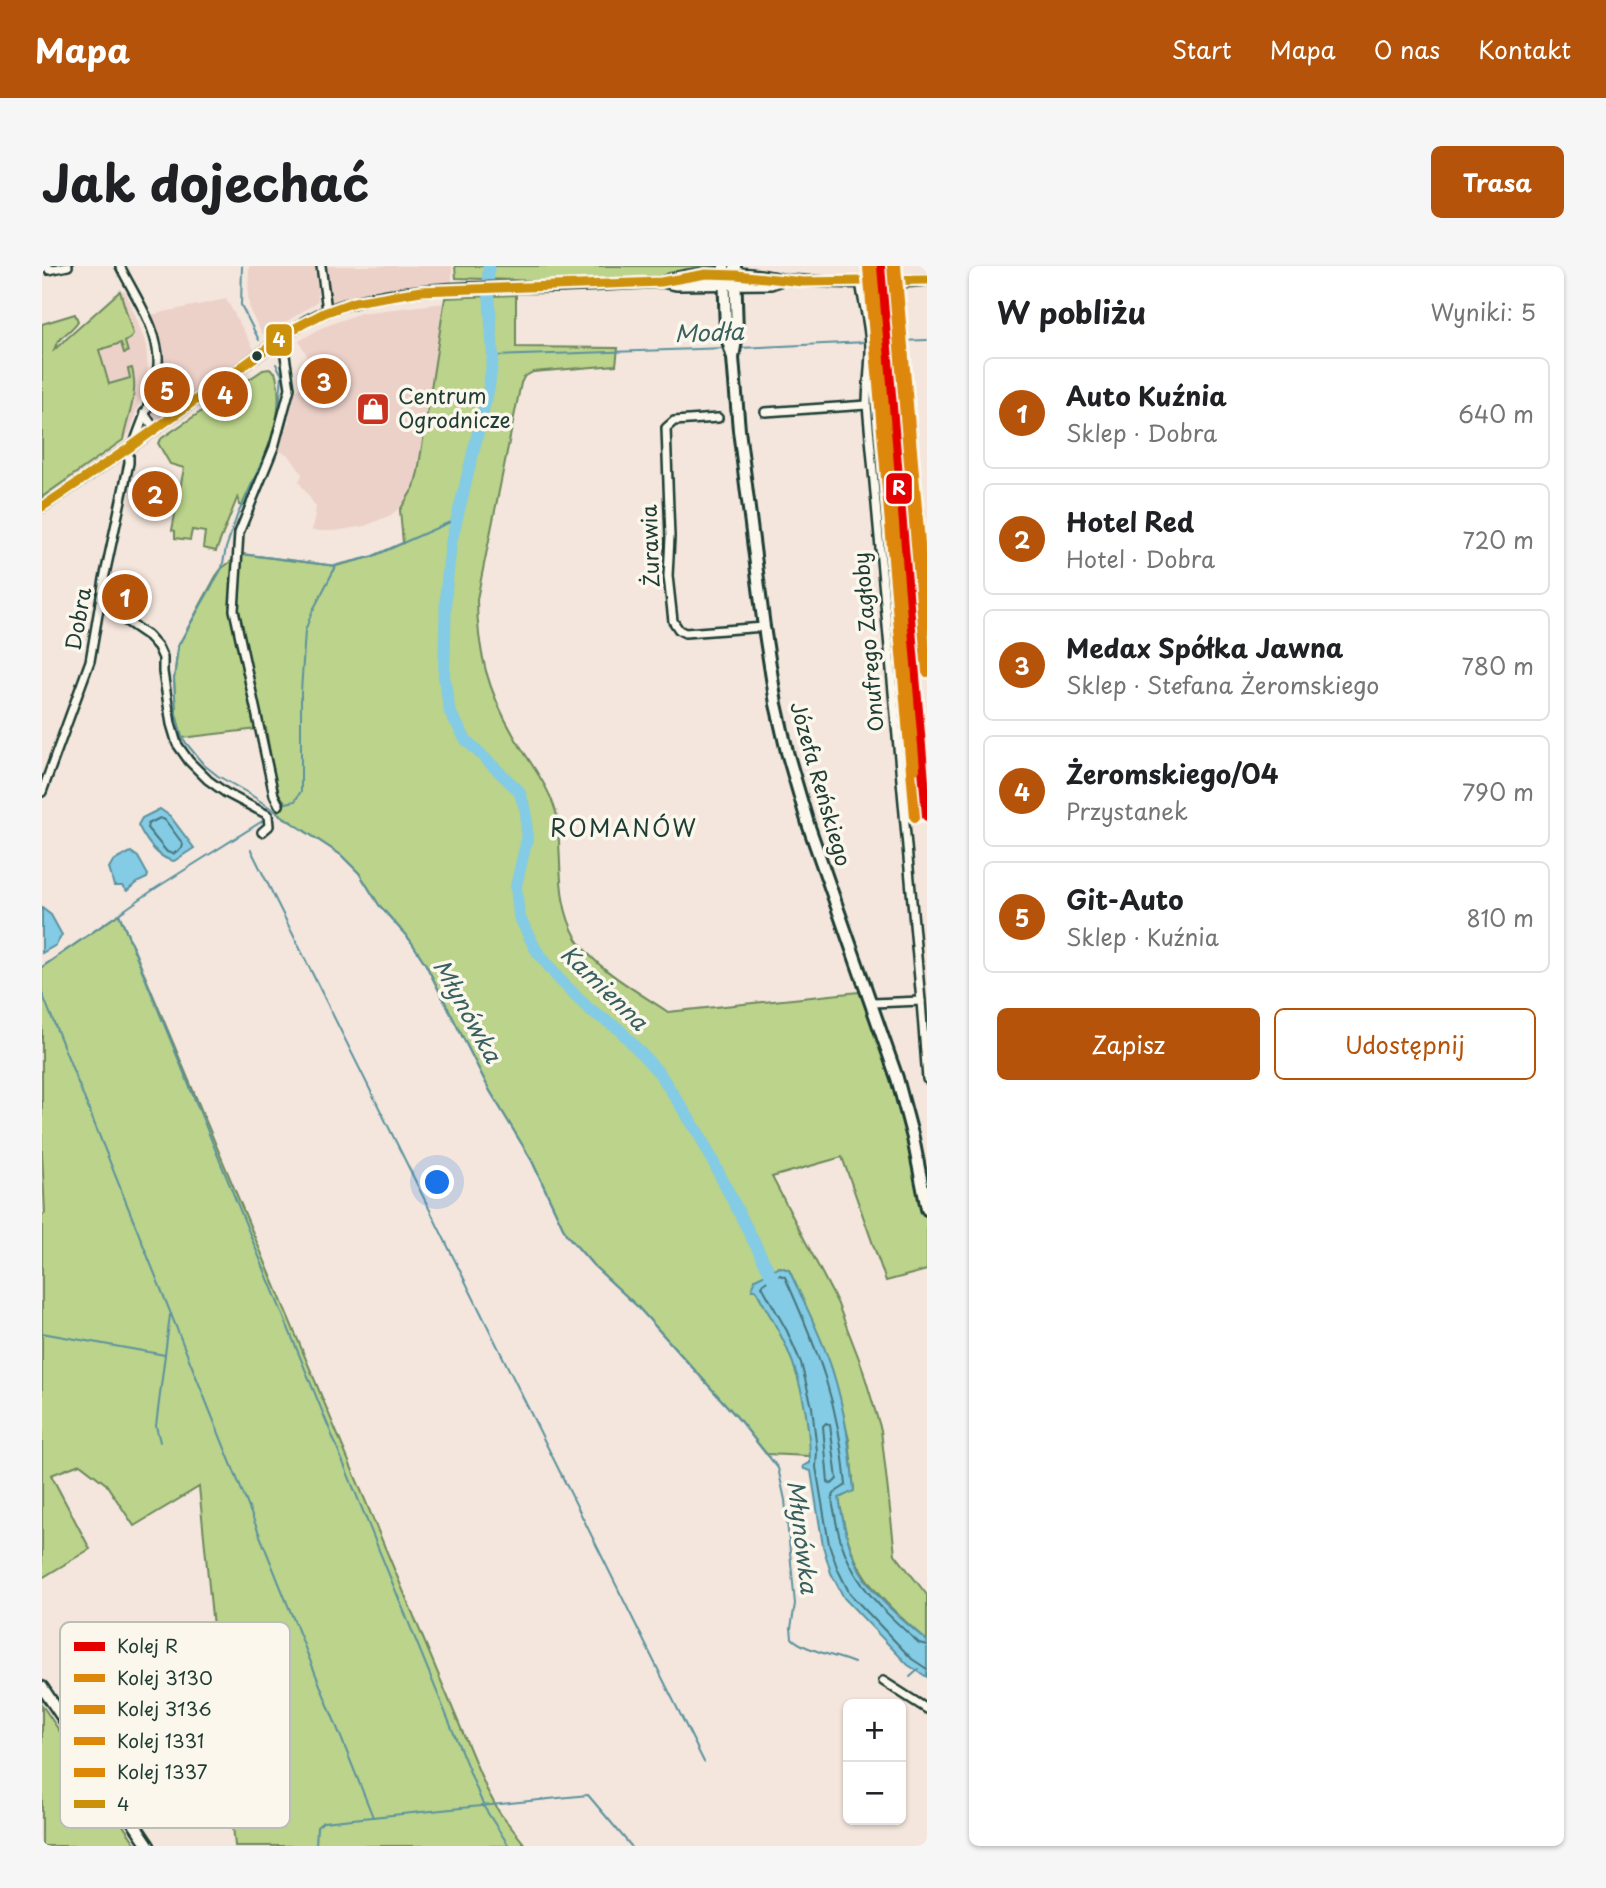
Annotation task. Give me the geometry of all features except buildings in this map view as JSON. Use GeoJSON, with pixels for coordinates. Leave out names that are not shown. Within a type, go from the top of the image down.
{"type":"FeatureCollection","features":[{"type":"Feature","properties":{"kind":"main road","name":"Józefa Reńskiego"},"geometry":{"type":"LineString","coordinates":[[729,275],[740,442],[764,627],[778,711],[796,788],[873,1003],[906,1108],[927,1209]]}},
{"type":"Feature","properties":{"kind":"main road"},"geometry":{"type":"LineString","coordinates":[[42,1688],[60,1715]]}},
{"type":"Feature","properties":{"kind":"main road"},"geometry":{"type":"LineString","coordinates":[[137,1828],[149,1846]]}},
{"type":"Feature","properties":{"kind":"street"},"geometry":{"type":"LineString","coordinates":[[47,266],[49,270],[68,266]]}},
{"type":"Feature","properties":{"kind":"street","name":"Dobra"},"geometry":{"type":"LineString","coordinates":[[42,792],[90,661],[131,446],[155,384],[157,348],[148,322],[120,266]]}},
{"type":"Feature","properties":{"kind":"street"},"geometry":{"type":"LineString","coordinates":[[321,266],[327,310]]}},
{"type":"Feature","properties":{"kind":"street"},"geometry":{"type":"LineString","coordinates":[[42,507],[308,319],[327,310],[407,293],[661,282],[675,277],[729,275],[771,284],[782,280],[927,280]]}},
{"type":"Feature","properties":{"kind":"street","name":"Onufrego Zagłoby"},"geometry":{"type":"LineString","coordinates":[[860,281],[869,334],[867,405],[927,1079]]}},
{"type":"Feature","properties":{"kind":"street"},"geometry":{"type":"LineString","coordinates":[[278,340],[284,349],[290,388],[274,447],[239,533],[234,610],[274,795],[279,805]]}},
{"type":"Feature","properties":{"kind":"street"},"geometry":{"type":"LineString","coordinates":[[765,412],[867,405]]}},
{"type":"Feature","properties":{"kind":"street"},"geometry":{"type":"LineString","coordinates":[[144,414],[150,423],[161,425]]}},
{"type":"Feature","properties":{"kind":"street","name":"Żurawia"},"geometry":{"type":"LineString","coordinates":[[718,418],[674,421],[666,428],[670,537],[668,576],[673,621],[678,630],[685,633],[764,627]]}},
{"type":"Feature","properties":{"kind":"street"},"geometry":{"type":"LineString","coordinates":[[100,603],[148,636],[158,647],[163,658],[168,711],[177,744],[208,780],[226,793],[268,815],[269,826],[262,832]]}},
{"type":"Feature","properties":{"kind":"street"},"geometry":{"type":"LineString","coordinates":[[873,1003],[921,1001]]}},
{"type":"Feature","properties":{"kind":"street"},"geometry":{"type":"LineString","coordinates":[[883,1681],[927,1709]]}},
{"type":"Feature","properties":{"kind":"shaded area"},"geometry":{"type":"Polygon","coordinates":[[[249,266],[315,266],[317,302],[277,328],[262,334],[250,311],[249,266]]]}},
{"type":"Feature","properties":{"kind":"shaded area"},"geometry":{"type":"Polygon","coordinates":[[[321,266],[452,266],[452,289],[407,293],[327,310],[321,266]]]}},
{"type":"Feature","properties":{"kind":"shaded area"},"geometry":{"type":"Polygon","coordinates":[[[120,291],[125,291],[146,344],[148,372],[130,432],[95,459],[42,347],[52,352],[120,291]]]}},
{"type":"Feature","properties":{"kind":"shaded area"},"geometry":{"type":"Polygon","coordinates":[[[226,299],[258,356],[155,426],[144,413],[158,363],[145,316],[226,299]]]}},
{"type":"Feature","properties":{"kind":"shaded area"},"geometry":{"type":"Polygon","coordinates":[[[444,303],[418,472],[406,502],[391,515],[365,526],[335,531],[312,531],[316,507],[299,482],[302,474],[289,455],[277,450],[289,423],[291,388],[297,390],[319,377],[299,341],[321,328],[360,313],[444,303]]]}},
{"type":"Feature","properties":{"kind":"green space"},"geometry":{"type":"Polygon","coordinates":[[[455,266],[724,266],[724,274],[568,282],[456,278],[455,266]]]}},
{"type":"Feature","properties":{"kind":"green space"},"geometry":{"type":"Polygon","coordinates":[[[120,291],[133,334],[125,342],[128,352],[124,353],[121,343],[99,350],[109,384],[130,378],[128,369],[132,368],[134,395],[123,440],[42,497],[42,324],[75,314],[78,321],[58,341],[54,350],[120,291]]]}},
{"type":"Feature","properties":{"kind":"green space"},"geometry":{"type":"Polygon","coordinates":[[[516,295],[516,347],[618,348],[616,365],[533,372],[524,377],[521,383],[477,599],[479,636],[491,687],[505,719],[555,808],[562,892],[571,927],[585,950],[606,970],[668,1012],[859,992],[873,1003],[927,1209],[927,1270],[886,1281],[842,1157],[772,1177],[837,1302],[861,1364],[881,1430],[895,1554],[927,1595],[927,1641],[878,1594],[857,1563],[850,1545],[839,1498],[854,1490],[849,1440],[831,1367],[789,1270],[780,1267],[768,1270],[808,1347],[830,1457],[766,1454],[736,1416],[638,1307],[593,1265],[566,1234],[532,1161],[490,1091],[425,963],[410,940],[379,905],[359,873],[341,855],[277,813],[286,803],[276,790],[266,728],[182,738],[176,714],[174,679],[178,646],[222,568],[241,554],[336,566],[371,557],[403,543],[400,510],[414,487],[418,472],[445,298],[516,295]]]}},
{"type":"Feature","properties":{"kind":"green space"},"geometry":{"type":"Polygon","coordinates":[[[263,370],[275,372],[278,407],[270,441],[245,507],[239,505],[238,496],[216,551],[203,548],[205,532],[192,530],[190,540],[175,538],[175,531],[172,530],[184,468],[170,464],[158,443],[263,370]]]}},
{"type":"Feature","properties":{"kind":"green space"},"geometry":{"type":"Polygon","coordinates":[[[119,914],[486,1788],[499,1812],[526,1846],[235,1846],[233,1828],[290,1828],[290,1622],[213,1622],[199,1487],[134,1526],[106,1484],[80,1464],[51,1475],[90,1549],[42,1578],[42,1216],[45,1213],[42,1154],[42,967],[119,914]]]}},
{"type":"Feature","properties":{"kind":"green space"},"geometry":{"type":"Polygon","coordinates":[[[42,1705],[60,1732],[60,1828],[125,1828],[137,1846],[42,1846],[42,1705]]]}},
{"type":"Feature","properties":{"kind":"water"},"geometry":{"type":"Polygon","coordinates":[[[160,809],[170,816],[194,848],[174,861],[157,852],[138,825],[142,818],[160,809]]]}},
{"type":"Feature","properties":{"kind":"water"},"geometry":{"type":"Polygon","coordinates":[[[131,852],[138,857],[148,875],[127,891],[122,886],[114,886],[109,868],[113,861],[131,852]]]}},
{"type":"Feature","properties":{"kind":"water"},"geometry":{"type":"Polygon","coordinates":[[[42,908],[51,915],[62,935],[56,945],[42,953],[42,908]]]}},
{"type":"Feature","properties":{"kind":"water"},"geometry":{"type":"Polygon","coordinates":[[[780,1267],[789,1270],[828,1356],[837,1384],[849,1444],[854,1491],[839,1498],[853,1555],[862,1574],[878,1596],[927,1641],[927,1677],[908,1665],[844,1598],[831,1573],[823,1546],[811,1471],[803,1466],[810,1463],[810,1446],[798,1379],[776,1327],[756,1290],[752,1290],[755,1279],[780,1267]]]}},
{"type":"Feature","properties":{"kind":"waterway","name":"Młynówka"},"geometry":{"type":"LineString","coordinates":[[242,266],[241,305],[259,340]]}},
{"type":"Feature","properties":{"kind":"waterway","name":"Kamienna"},"geometry":{"type":"LineString","coordinates":[[489,266],[493,356],[489,387],[451,543],[446,590],[444,677],[450,712],[466,740],[519,791],[526,811],[527,839],[516,886],[519,916],[536,950],[558,978],[591,1011],[619,1029],[660,1074],[699,1134],[777,1287]]}},
{"type":"Feature","properties":{"kind":"waterway","name":"Modła"},"geometry":{"type":"LineString","coordinates":[[872,342],[927,340]]}},
{"type":"Feature","properties":{"kind":"waterway","name":"Modła"},"geometry":{"type":"LineString","coordinates":[[739,348],[867,342]]}},
{"type":"Feature","properties":{"kind":"waterway","name":"Modła"},"geometry":{"type":"LineString","coordinates":[[493,356],[727,348]]}},
{"type":"Feature","properties":{"kind":"waterway","name":"Młynówka"},"geometry":{"type":"LineString","coordinates":[[276,364],[282,375],[278,418]]}},
{"type":"Feature","properties":{"kind":"waterway","name":"Młynówka"},"geometry":{"type":"LineString","coordinates":[[272,440],[237,516],[222,568],[178,646],[174,679],[176,714],[182,738],[204,765],[218,776],[341,855],[359,873],[379,905],[410,940],[425,963],[490,1091],[532,1161],[566,1234],[593,1265],[638,1307],[736,1416],[778,1468],[785,1500],[795,1604],[792,1638],[812,1649],[854,1663]]}},
{"type":"Feature","properties":{"kind":"waterway"},"geometry":{"type":"LineString","coordinates":[[337,565],[371,557],[457,519]]}},
{"type":"Feature","properties":{"kind":"waterway"},"geometry":{"type":"LineString","coordinates":[[242,554],[336,566],[305,631],[301,692],[301,791],[295,801],[286,803]]}},
{"type":"Feature","properties":{"kind":"waterway"},"geometry":{"type":"LineString","coordinates":[[42,967],[156,888],[264,820]]}},
{"type":"Feature","properties":{"kind":"waterway"},"geometry":{"type":"LineString","coordinates":[[251,850],[704,1762]]}},
{"type":"Feature","properties":{"kind":"waterway"},"geometry":{"type":"LineString","coordinates":[[119,914],[484,1807],[509,1846]]}},
{"type":"Feature","properties":{"kind":"waterway"},"geometry":{"type":"LineString","coordinates":[[42,993],[373,1817]]}},
{"type":"Feature","properties":{"kind":"waterway"},"geometry":{"type":"LineString","coordinates":[[160,1442],[156,1426],[170,1315]]}},
{"type":"Feature","properties":{"kind":"waterway"},"geometry":{"type":"LineString","coordinates":[[42,1333],[165,1355]]}},
{"type":"Feature","properties":{"kind":"waterway","name":"Młynówka"},"geometry":{"type":"LineString","coordinates":[[910,1677],[919,1669]]}},
{"type":"Feature","properties":{"kind":"waterway"},"geometry":{"type":"LineString","coordinates":[[316,1846],[317,1827],[323,1822],[588,1795],[631,1846]]}},
{"type":"Feature","properties":{"kind":"rail line","name":"R"},"geometry":{"type":"LineString","coordinates":[[880,266],[927,816]]}},
{"type":"Feature","properties":{"kind":"rail line","name":"3136"},"geometry":{"type":"LineString","coordinates":[[892,266],[927,672]]}},
{"type":"Feature","properties":{"kind":"rail line","name":"1337"},"geometry":{"type":"LineString","coordinates":[[896,266],[927,624]]}},
{"type":"Feature","properties":{"kind":"rail line","name":"3130"},"geometry":{"type":"LineString","coordinates":[[868,267],[915,817]]}},
{"type":"Feature","properties":{"kind":"rail line","name":"1331"},"geometry":{"type":"LineString","coordinates":[[872,267],[915,769]]}},
{"type":"Feature","properties":{"kind":"transit line","name":"4"},"geometry":{"type":"LineString","coordinates":[[42,507],[297,327],[354,302],[421,291],[661,282],[706,274],[803,282],[927,280]]}},
{"type":"Feature","properties":{"kind":"place","name":"Medax Spółka Jawna"},"geometry":{"type":"Point","coordinates":[324,381]}},
{"type":"Feature","properties":{"kind":"place","name":"Git-Auto"},"geometry":{"type":"Point","coordinates":[167,390]}},
{"type":"Feature","properties":{"kind":"place","name":"Żeromskiego/04"},"geometry":{"type":"Point","coordinates":[225,394]}},
{"type":"Feature","properties":{"kind":"place","name":"Centrum Ogrodnicze"},"geometry":{"type":"Point","coordinates":[373,409]}},
{"type":"Feature","properties":{"kind":"place","name":"Hotel Red"},"geometry":{"type":"Point","coordinates":[155,494]}},
{"type":"Feature","properties":{"kind":"place","name":"Auto Kuźnia"},"geometry":{"type":"Point","coordinates":[125,597]}},
{"type":"Feature","properties":{"kind":"district","name":"ROMANÓW"},"geometry":{"type":"Point","coordinates":[624,829]}}]}
